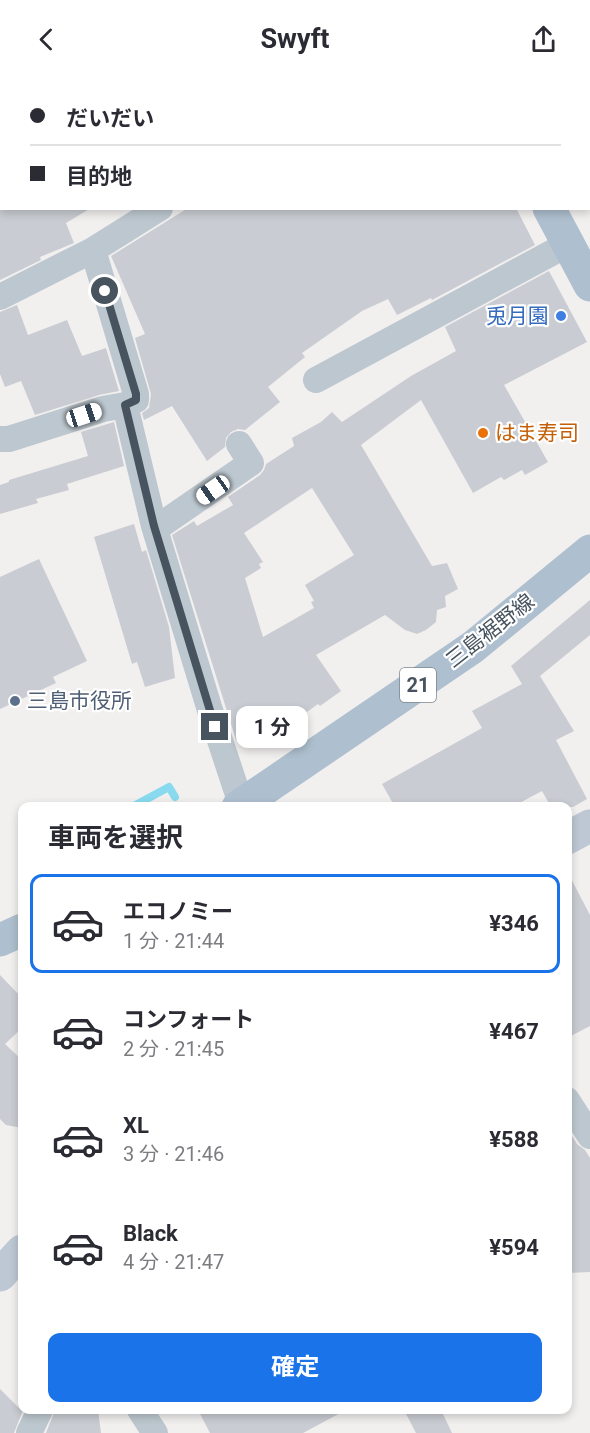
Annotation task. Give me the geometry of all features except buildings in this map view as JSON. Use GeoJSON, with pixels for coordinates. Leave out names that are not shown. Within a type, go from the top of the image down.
{"type":"FeatureCollection","features":[{"type":"Feature","properties":{"kind":"main road"},"geometry":{"type":"LineString","coordinates":[[550,210],[590,285]]}},
{"type":"Feature","properties":{"kind":"main road","name":"三島裾野線"},"geometry":{"type":"LineString","coordinates":[[246,802],[473,647],[590,551]]}},
{"type":"Feature","properties":{"kind":"main road"},"geometry":{"type":"LineString","coordinates":[[0,940],[18,932]]}},
{"type":"Feature","properties":{"kind":"street"},"geometry":{"type":"LineString","coordinates":[[0,297],[93,250],[157,210]]}},
{"type":"Feature","properties":{"kind":"street"},"geometry":{"type":"LineString","coordinates":[[316,380],[568,244]]}},
{"type":"Feature","properties":{"kind":"street"},"geometry":{"type":"LineString","coordinates":[[0,439],[9,439],[136,400],[93,250]]}},
{"type":"Feature","properties":{"kind":"street"},"geometry":{"type":"LineString","coordinates":[[125,405],[155,529],[239,802]]}},
{"type":"Feature","properties":{"kind":"street"},"geometry":{"type":"LineString","coordinates":[[155,529],[251,463],[239,444]]}},
{"type":"Feature","properties":{"kind":"street"},"geometry":{"type":"LineString","coordinates":[[572,835],[590,826]]}},
{"type":"Feature","properties":{"kind":"street"},"geometry":{"type":"LineString","coordinates":[[572,1108],[590,1136]]}},
{"type":"Feature","properties":{"kind":"street"},"geometry":{"type":"LineString","coordinates":[[29,1433],[38,1414]]}},
{"type":"Feature","properties":{"kind":"street"},"geometry":{"type":"LineString","coordinates":[[143,1414],[155,1433]]}},
{"type":"Feature","properties":{"kind":"waterway"},"geometry":{"type":"LineString","coordinates":[[141,802],[169,787],[175,797]]}},
{"type":"Feature","properties":{"kind":"place","name":"兎月園"},"geometry":{"type":"Point","coordinates":[561,316]}},
{"type":"Feature","properties":{"kind":"place","name":"はま寿司"},"geometry":{"type":"Point","coordinates":[483,433]}},
{"type":"Feature","properties":{"kind":"place","name":"三島市役所"},"geometry":{"type":"Point","coordinates":[15,701]}},
{"type":"Feature","properties":{"kind":"route"},"geometry":{"type":"LineString","coordinates":[[105,291],[136,394],[136,400],[125,405],[154,526],[215,727]]}}]}
